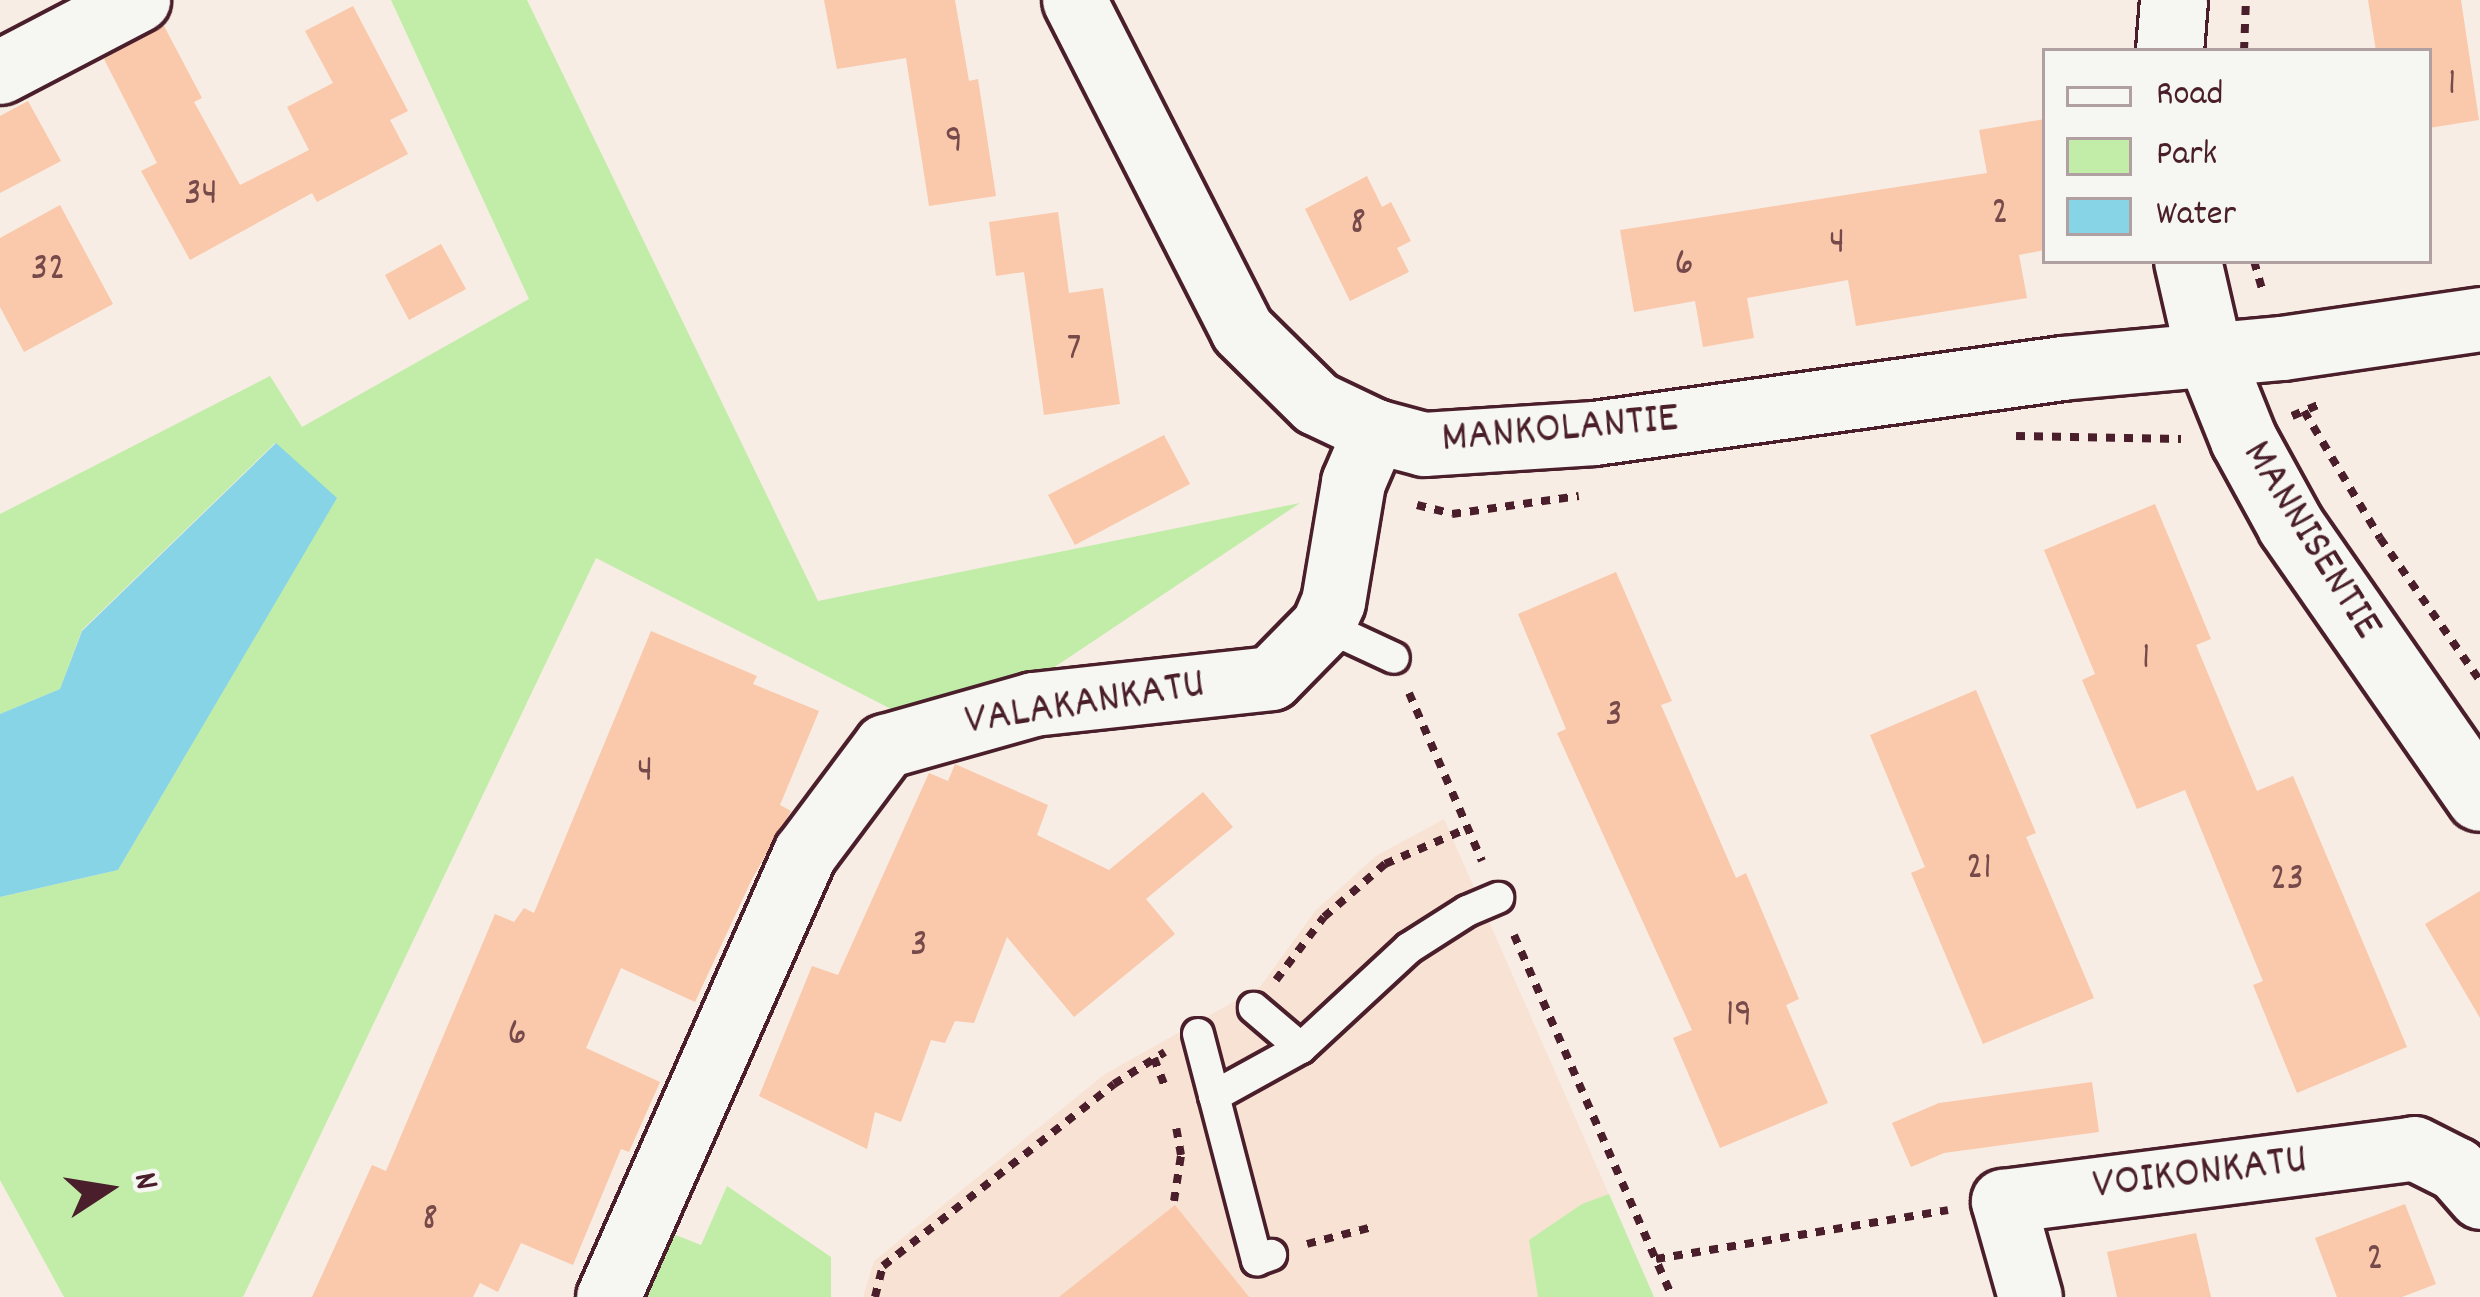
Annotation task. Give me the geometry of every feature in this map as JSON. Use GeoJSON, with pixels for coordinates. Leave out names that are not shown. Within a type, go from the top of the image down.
{"type":"FeatureCollection","features":[{"type":"Feature","properties":{"kind":"street"},"geometry":{"type":"LineString","coordinates":[[0,72],[139,0]]}},
{"type":"Feature","properties":{"kind":"street","name":"MANKOLANTIE"},"geometry":{"type":"LineString","coordinates":[[1074,0],[1242,330],[1316,403],[1375,431],[1424,444],[1594,434],[2480,319]]}},
{"type":"Feature","properties":{"kind":"street"},"geometry":{"type":"LineString","coordinates":[[2170,48],[2174,0]]}},
{"type":"Feature","properties":{"kind":"street","name":"MANNISENTIE"},"geometry":{"type":"LineString","coordinates":[[2189,264],[2210,352],[2244,440],[2291,526],[2480,798]]}},
{"type":"Feature","properties":{"kind":"street","name":"VALAKANKATU"},"geometry":{"type":"LineString","coordinates":[[608,1297],[805,853],[885,746],[1033,704],[1271,678],[1323,625],[1333,602],[1353,482],[1375,431]]}},
{"type":"Feature","properties":{"kind":"street","name":"VOIKONKATU"},"geometry":{"type":"LineString","coordinates":[[2003,1201],[2414,1148],[2456,1169],[2480,1198]]}},
{"type":"Feature","properties":{"kind":"street"},"geometry":{"type":"LineString","coordinates":[[2003,1201],[2030,1297]]}},
{"type":"Feature","properties":{"kind":"lane"},"geometry":{"type":"LineString","coordinates":[[1323,625],[1394,658]]}},
{"type":"Feature","properties":{"kind":"lane"},"geometry":{"type":"LineString","coordinates":[[1214,1096],[1301,1048],[1409,948],[1498,898]]}},
{"type":"Feature","properties":{"kind":"lane"},"geometry":{"type":"LineString","coordinates":[[1254,1008],[1301,1048]]}},
{"type":"Feature","properties":{"kind":"lane"},"geometry":{"type":"LineString","coordinates":[[1198,1034],[1257,1260],[1271,1256]]}},
{"type":"Feature","properties":{"kind":"path"},"geometry":{"type":"LineString","coordinates":[[2244,48],[2246,0]]}},
{"type":"Feature","properties":{"kind":"path"},"geometry":{"type":"LineString","coordinates":[[2255,264],[2304,410],[2380,538],[2480,681]]}},
{"type":"Feature","properties":{"kind":"path"},"geometry":{"type":"LineString","coordinates":[[1154,1058],[1180,1155],[1174,1201]]}},
{"type":"Feature","properties":{"kind":"path"},"geometry":{"type":"LineString","coordinates":[[1656,1259],[2003,1201]]}},
{"type":"Feature","properties":{"kind":"path"},"geometry":{"type":"LineString","coordinates":[[1312,1242],[1376,1226]]}},
{"type":"Feature","properties":{"kind":"shaded area"},"geometry":{"type":"Polygon","coordinates":[[[1444,819],[1654,1297],[863,1297],[874,1261],[1105,1074],[1260,987],[1316,910],[1376,856],[1444,819]]]}},
{"type":"Feature","properties":{"kind":"green space"},"geometry":{"type":"Polygon","coordinates":[[[391,0],[527,0],[818,601],[1300,503],[929,751],[901,714],[596,558],[243,1297],[64,1297],[0,1180],[0,897],[118,870],[336,498],[275,443],[82,630],[60,689],[0,714],[0,514],[270,376],[302,427],[529,299],[391,0]]]}},
{"type":"Feature","properties":{"kind":"green space"},"geometry":{"type":"Polygon","coordinates":[[[727,1186],[831,1257],[831,1297],[631,1297],[658,1228],[701,1245],[727,1186]]]}},
{"type":"Feature","properties":{"kind":"green space"},"geometry":{"type":"Polygon","coordinates":[[[1609,1194],[1654,1297],[1538,1297],[1529,1240],[1582,1204],[1609,1194]]]}},
{"type":"Feature","properties":{"kind":"water"},"geometry":{"type":"Polygon","coordinates":[[[276,443],[337,498],[118,870],[0,897],[0,714],[60,689],[82,631],[276,443]]]}},
{"type":"Feature","properties":{"kind":"building"},"geometry":{"type":"Polygon","coordinates":[[[824,0],[955,0],[969,81],[978,79],[996,196],[929,206],[906,58],[837,69],[824,0]]]}},
{"type":"Feature","properties":{"kind":"building"},"geometry":{"type":"Polygon","coordinates":[[[2368,0],[2461,0],[2479,120],[2432,128],[2432,48],[2376,48],[2368,0]]]}},
{"type":"Feature","properties":{"kind":"building"},"geometry":{"type":"Polygon","coordinates":[[[353,6],[408,111],[390,120],[408,154],[317,202],[312,193],[190,260],[141,171],[157,163],[104,59],[163,24],[202,98],[194,102],[240,185],[309,150],[287,107],[333,83],[305,31],[353,6]]]}},
{"type":"Feature","properties":{"kind":"building"},"geometry":{"type":"Polygon","coordinates":[[[28,101],[61,161],[0,193],[0,116],[28,101]]]}},
{"type":"Feature","properties":{"kind":"building"},"geometry":{"type":"Polygon","coordinates":[[[2042,120],[2042,251],[2019,255],[2027,298],[1856,326],[1848,280],[1747,298],[1754,338],[1703,347],[1695,301],[1634,312],[1620,230],[1987,173],[1979,130],[2042,120]]]}},
{"type":"Feature","properties":{"kind":"building"},"geometry":{"type":"Polygon","coordinates":[[[1367,176],[1382,207],[1391,202],[1411,241],[1397,248],[1409,272],[1350,301],[1305,209],[1367,176]]]}},
{"type":"Feature","properties":{"kind":"building"},"geometry":{"type":"Polygon","coordinates":[[[60,205],[113,304],[24,352],[0,307],[0,238],[60,205]]]}},
{"type":"Feature","properties":{"kind":"building"},"geometry":{"type":"Polygon","coordinates":[[[1058,212],[1069,293],[1103,288],[1120,404],[1044,415],[1024,272],[996,276],[989,222],[1058,212]]]}},
{"type":"Feature","properties":{"kind":"building"},"geometry":{"type":"Polygon","coordinates":[[[441,244],[466,289],[409,320],[385,275],[441,244]]]}},
{"type":"Feature","properties":{"kind":"building"},"geometry":{"type":"Polygon","coordinates":[[[1164,435],[1190,484],[1075,545],[1048,495],[1164,435]]]}},
{"type":"Feature","properties":{"kind":"building"},"geometry":{"type":"Polygon","coordinates":[[[2155,504],[2211,639],[2196,645],[2257,791],[2293,776],[2407,1047],[2297,1093],[2253,985],[2263,981],[2185,790],[2137,809],[2082,680],[2095,674],[2044,550],[2155,504]]]}},
{"type":"Feature","properties":{"kind":"building"},"geometry":{"type":"Polygon","coordinates":[[[1616,572],[1672,701],[1661,705],[1736,878],[1746,873],[1799,999],[1786,1005],[1828,1103],[1720,1148],[1673,1038],[1692,1030],[1557,733],[1566,729],[1518,614],[1616,572]]]}},
{"type":"Feature","properties":{"kind":"building"},"geometry":{"type":"Polygon","coordinates":[[[651,631],[757,676],[753,684],[819,711],[780,805],[791,811],[752,879],[695,1002],[621,968],[586,1048],[660,1082],[629,1152],[621,1149],[573,1265],[521,1243],[498,1292],[480,1283],[473,1297],[312,1297],[372,1165],[386,1171],[495,914],[514,922],[524,908],[534,913],[651,631]]]}},
{"type":"Feature","properties":{"kind":"building"},"geometry":{"type":"Polygon","coordinates":[[[1976,690],[2036,833],[2026,837],[2094,998],[1983,1044],[1911,873],[1925,867],[1870,735],[1976,690]]]}},
{"type":"Feature","properties":{"kind":"building"},"geometry":{"type":"Polygon","coordinates":[[[955,764],[1048,805],[1037,835],[1109,870],[1203,792],[1233,827],[1146,899],[1175,934],[1074,1017],[1007,937],[974,1023],[955,1021],[945,1043],[931,1040],[901,1122],[875,1112],[867,1149],[759,1096],[812,966],[838,975],[929,773],[948,781],[955,764]]]}},
{"type":"Feature","properties":{"kind":"building"},"geometry":{"type":"Polygon","coordinates":[[[2480,891],[2480,1018],[2425,924],[2480,891]]]}},
{"type":"Feature","properties":{"kind":"building"},"geometry":{"type":"Polygon","coordinates":[[[2092,1082],[2099,1132],[1944,1153],[1911,1167],[1892,1123],[1939,1103],[2092,1082]]]}},
{"type":"Feature","properties":{"kind":"building"},"geometry":{"type":"Polygon","coordinates":[[[2405,1204],[2436,1284],[2402,1297],[2337,1297],[2315,1238],[2405,1204]]]}},
{"type":"Feature","properties":{"kind":"building"},"geometry":{"type":"Polygon","coordinates":[[[1175,1205],[1249,1297],[1059,1297],[1175,1205]]]}},
{"type":"Feature","properties":{"kind":"building"},"geometry":{"type":"Polygon","coordinates":[[[2196,1233],[2211,1297],[2117,1297],[2107,1252],[2196,1233]]]}}]}
